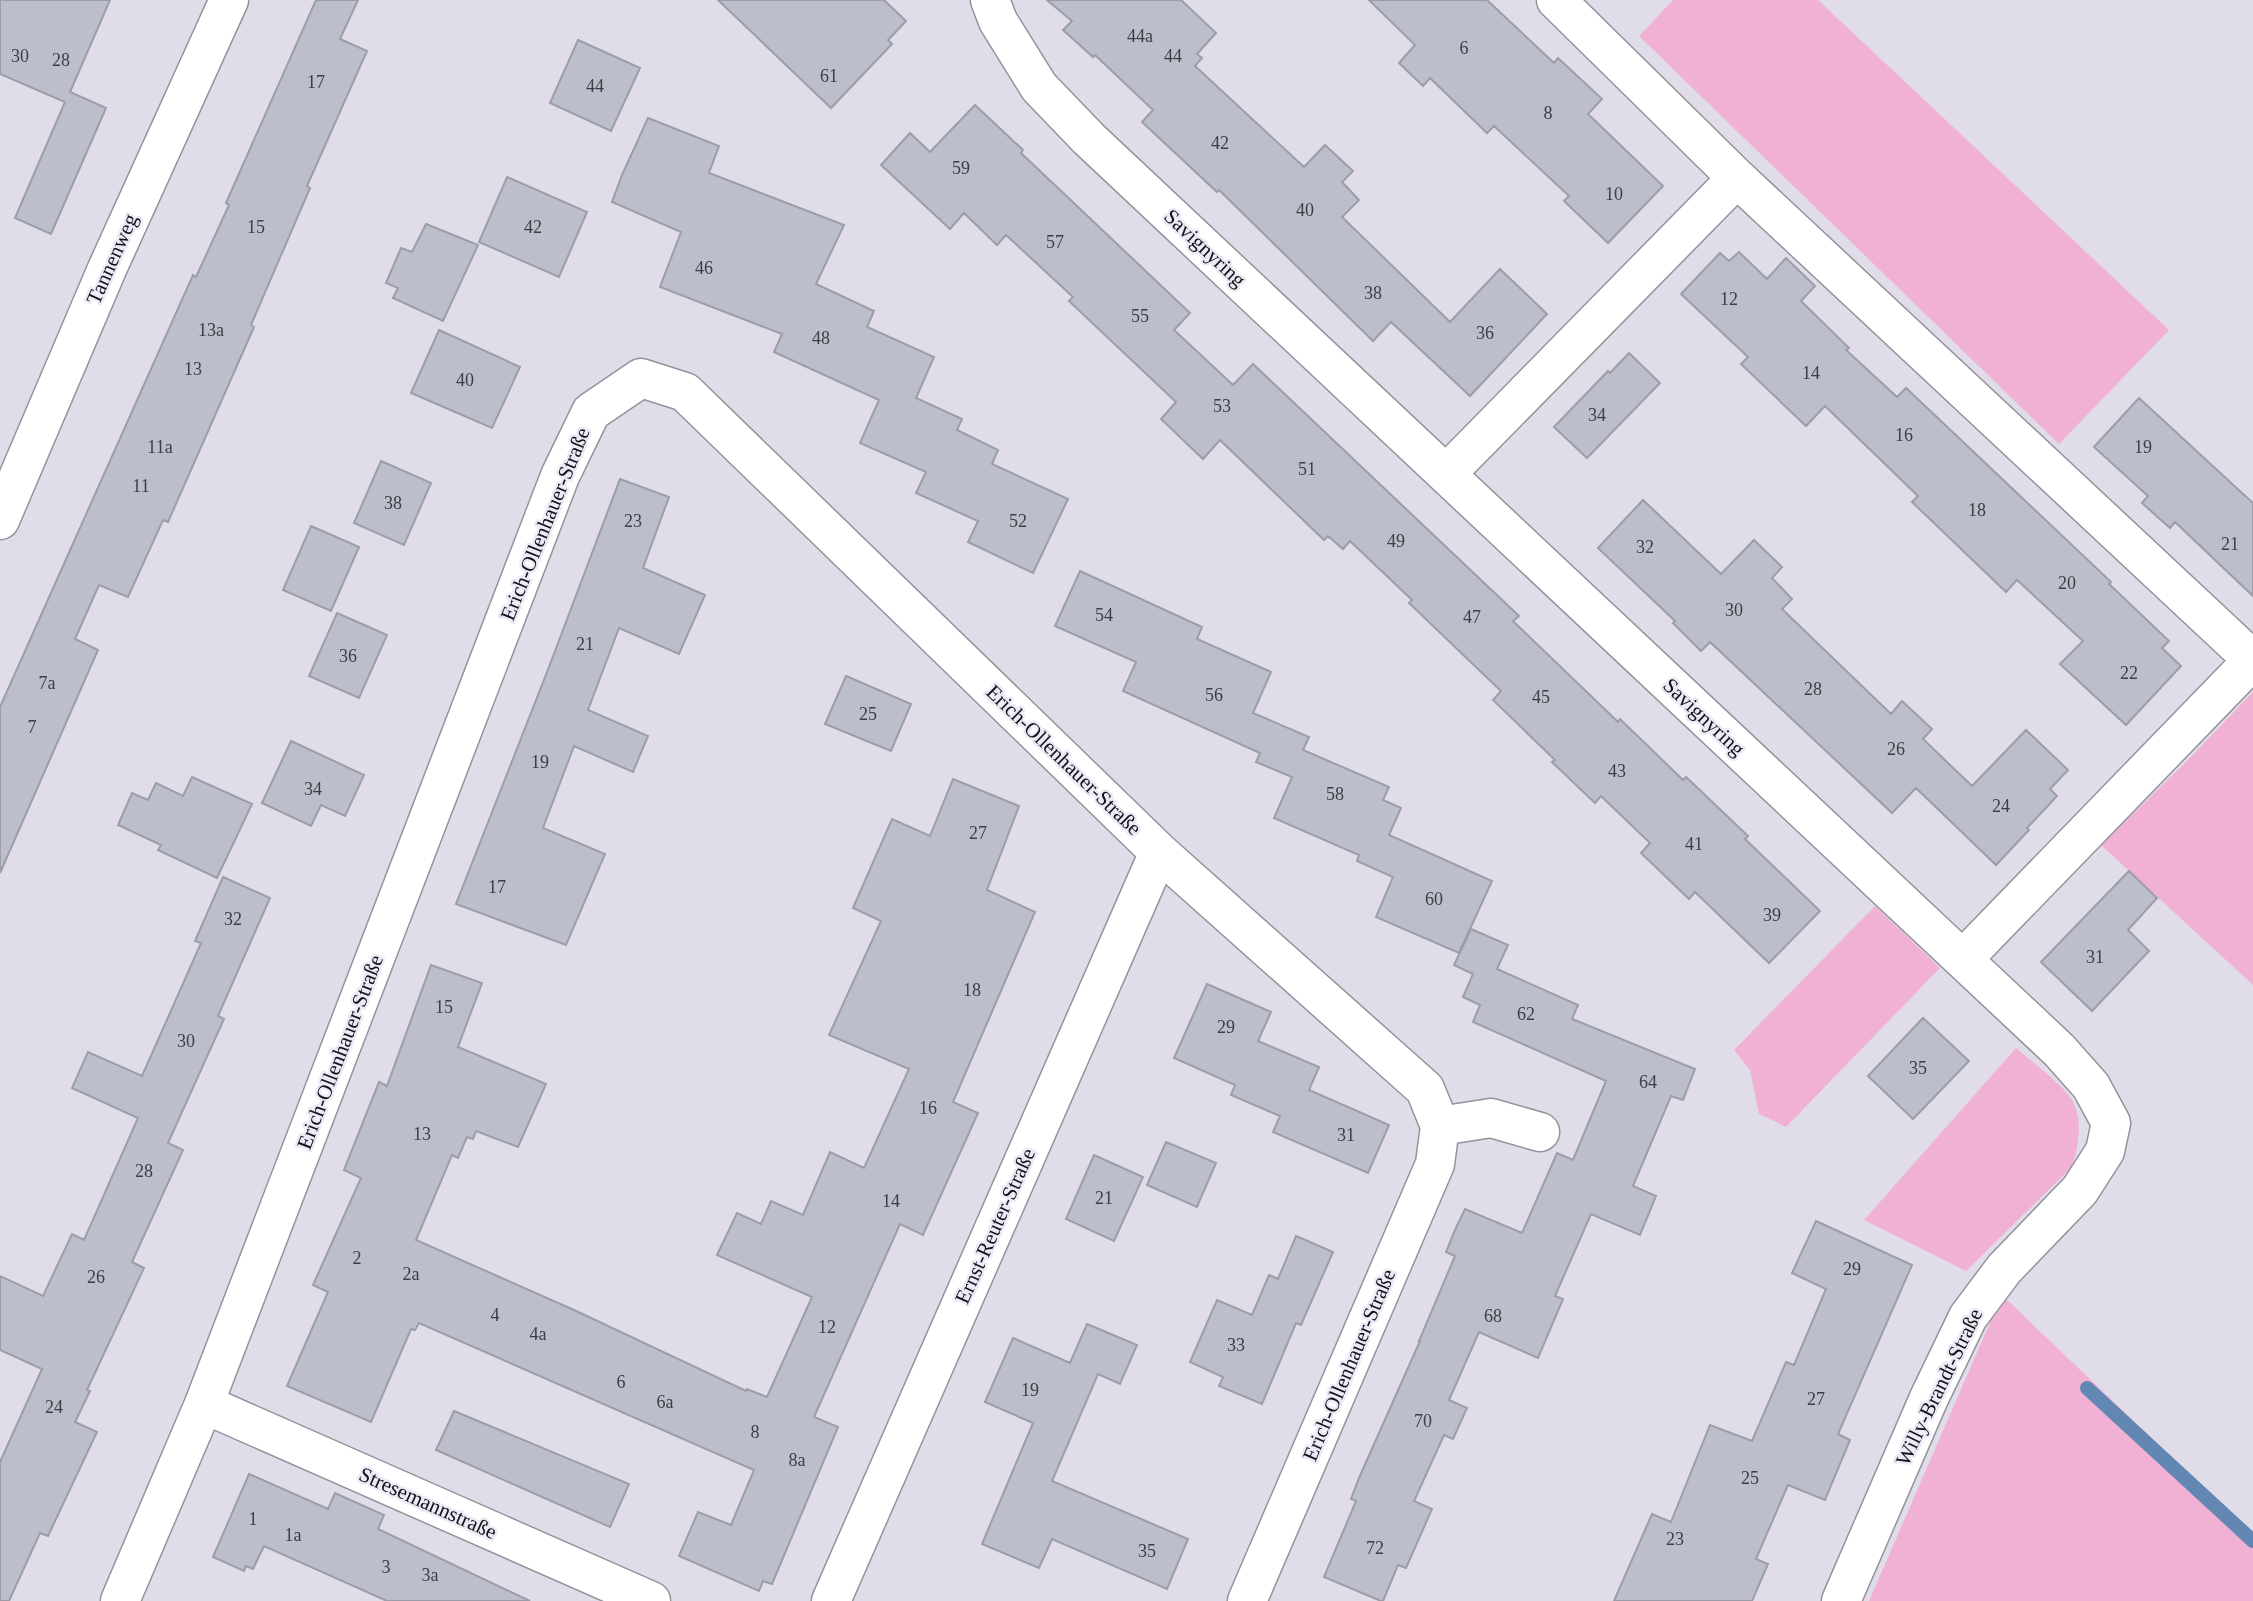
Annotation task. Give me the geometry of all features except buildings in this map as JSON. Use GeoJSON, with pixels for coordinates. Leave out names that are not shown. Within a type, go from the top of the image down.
{"type":"FeatureCollection","features":[{"type":"Feature","properties":{"kind":"street","name":"Tannenweg"},"geometry":{"type":"LineString","coordinates":[[0,520],[107,269],[229,0]]}},
{"type":"Feature","properties":{"kind":"street","name":"Savignyring"},"geometry":{"type":"LineString","coordinates":[[990,0],[998,21],[1039,87],[1081,131],[2059,1050],[2091,1086],[2112,1123]]}},
{"type":"Feature","properties":{"kind":"street"},"geometry":{"type":"LineString","coordinates":[[1556,0],[1737,178],[2253,660],[1963,959]]}},
{"type":"Feature","properties":{"kind":"street"},"geometry":{"type":"LineString","coordinates":[[1446,474],[1737,178]]}},
{"type":"Feature","properties":{"kind":"street","name":"Erich-Ollenhauer-Straße"},"geometry":{"type":"LineString","coordinates":[[120,1601],[205,1404],[560,476],[591,412],[641,378],[685,392],[1159,852],[1425,1089],[1440,1126],[1435,1164],[1247,1601]]}},
{"type":"Feature","properties":{"kind":"street","name":"Ernst-Reuter-Straße"},"geometry":{"type":"LineString","coordinates":[[831,1601],[1159,852]]}},
{"type":"Feature","properties":{"kind":"street"},"geometry":{"type":"LineString","coordinates":[[1440,1126],[1491,1118],[1540,1132]]}},
{"type":"Feature","properties":{"kind":"street","name":"Willy-Brandt-Straße"},"geometry":{"type":"LineString","coordinates":[[1841,1601],[1929,1398],[1968,1317],[2004,1269],[2080,1190],[2105,1151],[2112,1123]]}},
{"type":"Feature","properties":{"kind":"street","name":"Stresemannstraße"},"geometry":{"type":"LineString","coordinates":[[205,1404],[651,1601]]}},
{"type":"Feature","properties":{"kind":"shaded area"},"geometry":{"type":"Polygon","coordinates":[[[1673,0],[1818,0],[2169,330],[2059,444],[1639,36],[1673,0]]]}},
{"type":"Feature","properties":{"kind":"shaded area"},"geometry":{"type":"Polygon","coordinates":[[[2253,692],[2253,985],[2101,845],[2253,692]]]}},
{"type":"Feature","properties":{"kind":"shaded area"},"geometry":{"type":"Polygon","coordinates":[[[1875,906],[1940,968],[1786,1127],[1759,1114],[1750,1070],[1734,1050],[1875,906]]]}},
{"type":"Feature","properties":{"kind":"shaded area"},"geometry":{"type":"Polygon","coordinates":[[[2016,1048],[2059,1085],[2074,1105],[2079,1132],[2071,1168],[1966,1271],[1864,1220],[2016,1048]]]}},
{"type":"Feature","properties":{"kind":"shaded area"},"geometry":{"type":"Polygon","coordinates":[[[2002,1295],[2253,1535],[2253,1601],[1869,1601],[2002,1295]]]}},
{"type":"Feature","properties":{"kind":"waterway"},"geometry":{"type":"LineString","coordinates":[[2087,1388],[2253,1541]]}}]}
